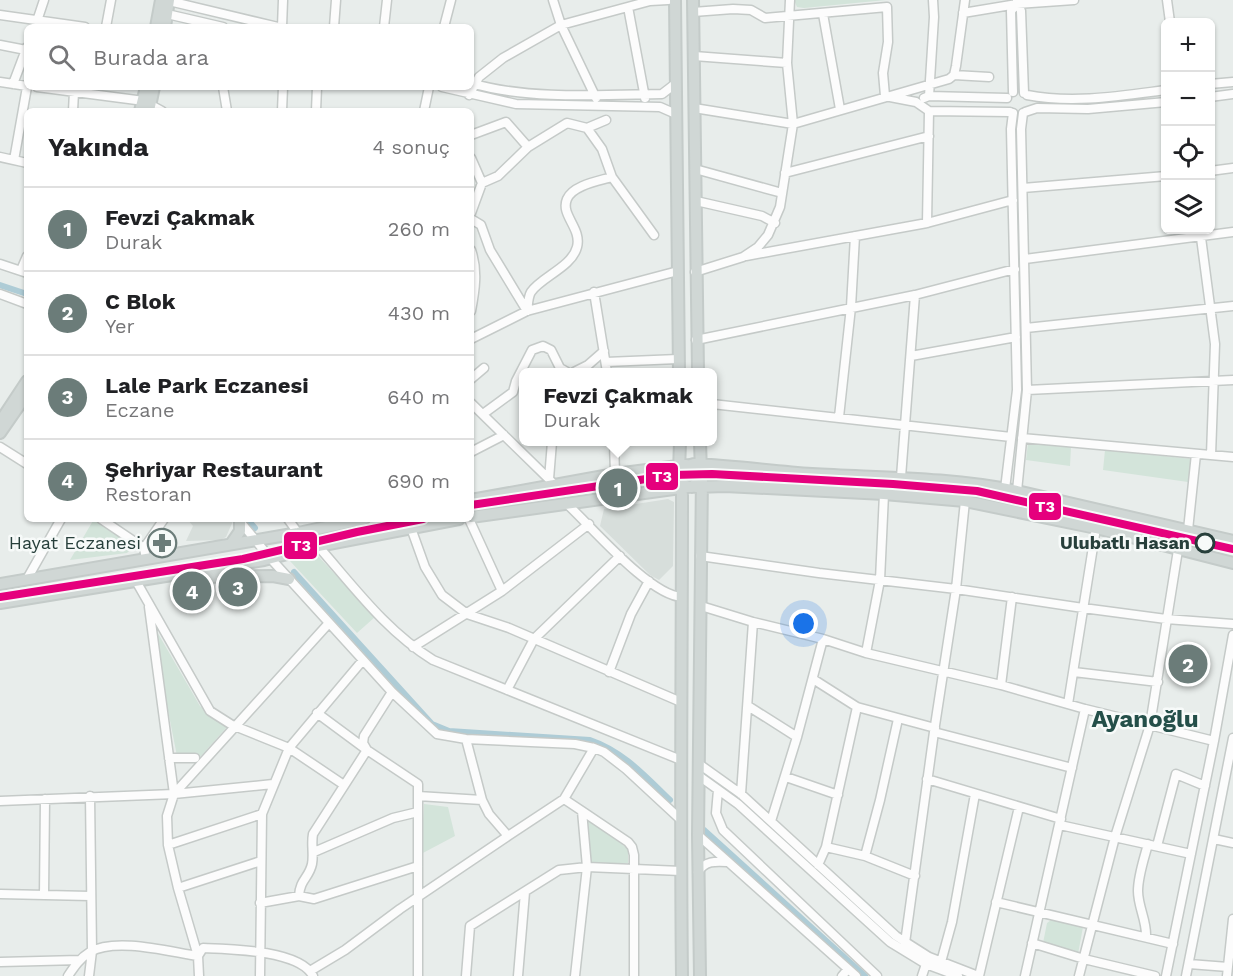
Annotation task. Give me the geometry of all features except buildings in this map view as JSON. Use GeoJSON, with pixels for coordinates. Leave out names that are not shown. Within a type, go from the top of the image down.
{"type":"FeatureCollection","features":[{"type":"Feature","properties":{"kind":"main road"},"geometry":{"type":"LineString","coordinates":[[157,24],[161,0]]}},
{"type":"Feature","properties":{"kind":"main road"},"geometry":{"type":"LineString","coordinates":[[165,24],[169,0]]}},
{"type":"Feature","properties":{"kind":"main road"},"geometry":{"type":"LineString","coordinates":[[675,0],[679,368]]}},
{"type":"Feature","properties":{"kind":"main road"},"geometry":{"type":"LineString","coordinates":[[693,0],[698,368]]}},
{"type":"Feature","properties":{"kind":"main road"},"geometry":{"type":"LineString","coordinates":[[146,90],[146,107]]}},
{"type":"Feature","properties":{"kind":"main road"},"geometry":{"type":"LineString","coordinates":[[146,107],[153,90]]}},
{"type":"Feature","properties":{"kind":"main road"},"geometry":{"type":"LineString","coordinates":[[0,422],[24,386]]}},
{"type":"Feature","properties":{"kind":"main road"},"geometry":{"type":"LineString","coordinates":[[0,433],[24,398]]}},
{"type":"Feature","properties":{"kind":"main road"},"geometry":{"type":"LineString","coordinates":[[681,446],[701,524],[698,835],[700,976]]}},
{"type":"Feature","properties":{"kind":"main road"},"geometry":{"type":"LineString","coordinates":[[682,976],[680,819],[682,522],[690,476],[699,446]]}},
{"type":"Feature","properties":{"kind":"main road"},"geometry":{"type":"LineString","coordinates":[[474,499],[552,482],[615,474],[690,476],[813,474],[901,477],[1005,489],[1233,541]]}},
{"type":"Feature","properties":{"kind":"main road"},"geometry":{"type":"LineString","coordinates":[[474,517],[566,503],[690,476],[965,501],[1096,528],[1233,564]]}},
{"type":"Feature","properties":{"kind":"main road"},"geometry":{"type":"LineString","coordinates":[[682,522],[685,517],[694,514],[699,518],[701,524]]}},
{"type":"Feature","properties":{"kind":"main road"},"geometry":{"type":"LineString","coordinates":[[231,544],[240,531],[239,522]]}},
{"type":"Feature","properties":{"kind":"main road"},"geometry":{"type":"LineString","coordinates":[[0,584],[145,554],[231,544],[349,522]]}},
{"type":"Feature","properties":{"kind":"main road"},"geometry":{"type":"LineString","coordinates":[[0,603],[271,559],[318,546],[443,522]]}},
{"type":"Feature","properties":{"kind":"main road"},"geometry":{"type":"LineString","coordinates":[[166,576],[273,576],[289,579]]}},
{"type":"Feature","properties":{"kind":"main road"},"geometry":{"type":"LineString","coordinates":[[680,819],[698,835]]}},
{"type":"Feature","properties":{"kind":"street"},"geometry":{"type":"LineString","coordinates":[[0,15],[36,23],[44,0]]}},
{"type":"Feature","properties":{"kind":"street"},"geometry":{"type":"LineString","coordinates":[[107,24],[111,0]]}},
{"type":"Feature","properties":{"kind":"street"},"geometry":{"type":"LineString","coordinates":[[169,0],[268,24]]}},
{"type":"Feature","properties":{"kind":"street"},"geometry":{"type":"LineString","coordinates":[[280,24],[283,0]]}},
{"type":"Feature","properties":{"kind":"street"},"geometry":{"type":"LineString","coordinates":[[334,24],[336,0]]}},
{"type":"Feature","properties":{"kind":"street"},"geometry":{"type":"LineString","coordinates":[[384,24],[387,0]]}},
{"type":"Feature","properties":{"kind":"street"},"geometry":{"type":"LineString","coordinates":[[445,24],[451,0]]}},
{"type":"Feature","properties":{"kind":"street"},"geometry":{"type":"LineString","coordinates":[[553,0],[561,25],[599,105]]}},
{"type":"Feature","properties":{"kind":"street"},"geometry":{"type":"LineString","coordinates":[[474,82],[503,58],[561,25],[650,1],[668,0]]}},
{"type":"Feature","properties":{"kind":"street"},"geometry":{"type":"LineString","coordinates":[[743,257],[758,247],[768,235],[780,207],[793,124],[787,63],[790,0]]}},
{"type":"Feature","properties":{"kind":"street"},"geometry":{"type":"LineString","coordinates":[[929,96],[933,0]]}},
{"type":"Feature","properties":{"kind":"street"},"geometry":{"type":"LineString","coordinates":[[694,108],[793,124],[885,96],[949,80],[954,75],[965,0]]}},
{"type":"Feature","properties":{"kind":"street"},"geometry":{"type":"LineString","coordinates":[[963,13],[1017,2],[1074,0]]}},
{"type":"Feature","properties":{"kind":"street"},"geometry":{"type":"LineString","coordinates":[[1167,0],[1169,18]]}},
{"type":"Feature","properties":{"kind":"street"},"geometry":{"type":"LineString","coordinates":[[1017,2],[1021,11],[1025,94],[1029,106],[1024,113],[1021,129],[1027,390],[1017,492]]}},
{"type":"Feature","properties":{"kind":"street"},"geometry":{"type":"LineString","coordinates":[[1005,489],[1017,390],[1012,112],[1006,105],[1010,95],[1011,11],[1017,2]]}},
{"type":"Feature","properties":{"kind":"street"},"geometry":{"type":"LineString","coordinates":[[628,7],[645,106]]}},
{"type":"Feature","properties":{"kind":"street"},"geometry":{"type":"LineString","coordinates":[[693,12],[751,10],[765,18],[887,7],[888,42],[883,73],[885,96]]}},
{"type":"Feature","properties":{"kind":"street"},"geometry":{"type":"LineString","coordinates":[[167,14],[207,24]]}},
{"type":"Feature","properties":{"kind":"street"},"geometry":{"type":"LineString","coordinates":[[823,14],[840,109]]}},
{"type":"Feature","properties":{"kind":"street"},"geometry":{"type":"LineString","coordinates":[[0,45],[24,49]]}},
{"type":"Feature","properties":{"kind":"street"},"geometry":{"type":"LineString","coordinates":[[13,84],[24,56]]}},
{"type":"Feature","properties":{"kind":"street"},"geometry":{"type":"LineString","coordinates":[[694,56],[787,63]]}},
{"type":"Feature","properties":{"kind":"street"},"geometry":{"type":"LineString","coordinates":[[954,75],[989,77]]}},
{"type":"Feature","properties":{"kind":"street"},"geometry":{"type":"LineString","coordinates":[[0,82],[24,86]]}},
{"type":"Feature","properties":{"kind":"street"},"geometry":{"type":"LineString","coordinates":[[1215,84],[1233,82]]}},
{"type":"Feature","properties":{"kind":"street"},"geometry":{"type":"LineString","coordinates":[[474,83],[516,92],[595,94],[662,94],[675,84]]}},
{"type":"Feature","properties":{"kind":"street"},"geometry":{"type":"LineString","coordinates":[[14,160],[26,90]]}},
{"type":"Feature","properties":{"kind":"street"},"geometry":{"type":"LineString","coordinates":[[59,90],[98,91],[146,107]]}},
{"type":"Feature","properties":{"kind":"street"},"geometry":{"type":"LineString","coordinates":[[224,90],[226,108]]}},
{"type":"Feature","properties":{"kind":"street"},"geometry":{"type":"LineString","coordinates":[[282,108],[283,90]]}},
{"type":"Feature","properties":{"kind":"street"},"geometry":{"type":"LineString","coordinates":[[316,90],[316,108]]}},
{"type":"Feature","properties":{"kind":"street"},"geometry":{"type":"LineString","coordinates":[[425,108],[428,90]]}},
{"type":"Feature","properties":{"kind":"street"},"geometry":{"type":"LineString","coordinates":[[452,90],[516,104],[645,106],[660,107],[676,114]]}},
{"type":"Feature","properties":{"kind":"street"},"geometry":{"type":"LineString","coordinates":[[470,95],[471,90]]}},
{"type":"Feature","properties":{"kind":"street"},"geometry":{"type":"LineString","coordinates":[[916,102],[929,96],[1025,94],[1063,98],[1102,98],[1161,91]]}},
{"type":"Feature","properties":{"kind":"street"},"geometry":{"type":"LineString","coordinates":[[73,108],[74,92]]}},
{"type":"Feature","properties":{"kind":"street"},"geometry":{"type":"LineString","coordinates":[[1215,96],[1233,94]]}},
{"type":"Feature","properties":{"kind":"street"},"geometry":{"type":"LineString","coordinates":[[885,96],[916,102],[929,111],[1024,113],[1037,108],[1088,109],[1161,102]]}},
{"type":"Feature","properties":{"kind":"street"},"geometry":{"type":"LineString","coordinates":[[927,223],[929,111]]}},
{"type":"Feature","properties":{"kind":"street"},"geometry":{"type":"LineString","coordinates":[[482,183],[498,176],[528,147],[567,123],[587,128],[606,120]]}},
{"type":"Feature","properties":{"kind":"street"},"geometry":{"type":"LineString","coordinates":[[474,134],[506,122],[528,147]]}},
{"type":"Feature","properties":{"kind":"street"},"geometry":{"type":"LineString","coordinates":[[587,128],[603,149],[612,177],[654,235]]}},
{"type":"Feature","properties":{"kind":"street"},"geometry":{"type":"LineString","coordinates":[[785,173],[928,136]]}},
{"type":"Feature","properties":{"kind":"street"},"geometry":{"type":"LineString","coordinates":[[0,157],[24,162]]}},
{"type":"Feature","properties":{"kind":"street"},"geometry":{"type":"LineString","coordinates":[[474,165],[482,183],[474,205]]}},
{"type":"Feature","properties":{"kind":"street"},"geometry":{"type":"LineString","coordinates":[[1215,170],[1233,168]]}},
{"type":"Feature","properties":{"kind":"street"},"geometry":{"type":"LineString","coordinates":[[695,169],[782,193]]}},
{"type":"Feature","properties":{"kind":"street"},"geometry":{"type":"LineString","coordinates":[[1023,188],[1161,176]]}},
{"type":"Feature","properties":{"kind":"street"},"geometry":{"type":"LineString","coordinates":[[527,310],[531,292],[570,260],[577,249],[578,233],[567,215],[567,198],[592,182],[612,177]]}},
{"type":"Feature","properties":{"kind":"street"},"geometry":{"type":"LineString","coordinates":[[695,272],[743,257],[927,223],[1013,200]]}},
{"type":"Feature","properties":{"kind":"street"},"geometry":{"type":"LineString","coordinates":[[696,201],[762,216],[775,223]]}},
{"type":"Feature","properties":{"kind":"street"},"geometry":{"type":"LineString","coordinates":[[474,221],[481,225],[490,250],[527,310]]}},
{"type":"Feature","properties":{"kind":"street"},"geometry":{"type":"LineString","coordinates":[[1215,233],[1233,232]]}},
{"type":"Feature","properties":{"kind":"street"},"geometry":{"type":"LineString","coordinates":[[1025,259],[1193,234]]}},
{"type":"Feature","properties":{"kind":"street"},"geometry":{"type":"LineString","coordinates":[[1200,234],[1215,344],[1211,455]]}},
{"type":"Feature","properties":{"kind":"street"},"geometry":{"type":"LineString","coordinates":[[839,417],[851,307],[855,236]]}},
{"type":"Feature","properties":{"kind":"street"},"geometry":{"type":"LineString","coordinates":[[0,264],[24,272]]}},
{"type":"Feature","properties":{"kind":"street"},"geometry":{"type":"LineString","coordinates":[[474,266],[474,295]]}},
{"type":"Feature","properties":{"kind":"street"},"geometry":{"type":"LineString","coordinates":[[696,340],[915,295],[1015,269]]}},
{"type":"Feature","properties":{"kind":"street"},"geometry":{"type":"LineString","coordinates":[[474,337],[527,310],[678,271]]}},
{"type":"Feature","properties":{"kind":"street"},"geometry":{"type":"LineString","coordinates":[[594,292],[607,368]]}},
{"type":"Feature","properties":{"kind":"street"},"geometry":{"type":"LineString","coordinates":[[0,294],[24,303]]}},
{"type":"Feature","properties":{"kind":"street"},"geometry":{"type":"LineString","coordinates":[[901,477],[915,295]]}},
{"type":"Feature","properties":{"kind":"street"},"geometry":{"type":"LineString","coordinates":[[1026,328],[1233,306]]}},
{"type":"Feature","properties":{"kind":"street"},"geometry":{"type":"LineString","coordinates":[[911,356],[1016,336]]}},
{"type":"Feature","properties":{"kind":"street"},"geometry":{"type":"LineString","coordinates":[[523,368],[532,350],[543,346],[551,350],[560,368]]}},
{"type":"Feature","properties":{"kind":"street"},"geometry":{"type":"LineString","coordinates":[[582,368],[604,351]]}},
{"type":"Feature","properties":{"kind":"street"},"geometry":{"type":"LineString","coordinates":[[606,362],[678,359]]}},
{"type":"Feature","properties":{"kind":"street"},"geometry":{"type":"LineString","coordinates":[[474,376],[484,368]]}},
{"type":"Feature","properties":{"kind":"street"},"geometry":{"type":"LineString","coordinates":[[483,414],[513,392],[519,375]]}},
{"type":"Feature","properties":{"kind":"street"},"geometry":{"type":"LineString","coordinates":[[1027,390],[1233,380]]}},
{"type":"Feature","properties":{"kind":"street"},"geometry":{"type":"LineString","coordinates":[[717,405],[1011,437]]}},
{"type":"Feature","properties":{"kind":"street"},"geometry":{"type":"LineString","coordinates":[[474,406],[552,482]]}},
{"type":"Feature","properties":{"kind":"street"},"geometry":{"type":"LineString","coordinates":[[474,450],[504,435]]}},
{"type":"Feature","properties":{"kind":"street"},"geometry":{"type":"LineString","coordinates":[[1022,438],[1233,457]]}},
{"type":"Feature","properties":{"kind":"street"},"geometry":{"type":"LineString","coordinates":[[552,446],[552,482]]}},
{"type":"Feature","properties":{"kind":"street"},"geometry":{"type":"LineString","coordinates":[[614,446],[615,474]]}},
{"type":"Feature","properties":{"kind":"street"},"geometry":{"type":"LineString","coordinates":[[0,447],[24,462]]}},
{"type":"Feature","properties":{"kind":"street"},"geometry":{"type":"LineString","coordinates":[[1188,530],[1196,454]]}},
{"type":"Feature","properties":{"kind":"street"},"geometry":{"type":"LineString","coordinates":[[866,653],[880,580],[884,494]]}},
{"type":"Feature","properties":{"kind":"street"},"geometry":{"type":"LineString","coordinates":[[905,943],[956,589],[965,501]]}},
{"type":"Feature","properties":{"kind":"street"},"geometry":{"type":"LineString","coordinates":[[566,503],[649,581],[675,597],[682,597]]}},
{"type":"Feature","properties":{"kind":"street"},"geometry":{"type":"LineString","coordinates":[[27,579],[59,522]]}},
{"type":"Feature","properties":{"kind":"street"},"geometry":{"type":"LineString","coordinates":[[105,522],[145,554],[162,522]]}},
{"type":"Feature","properties":{"kind":"street"},"geometry":{"type":"LineString","coordinates":[[241,522],[271,559],[392,692],[437,734],[466,739],[575,744],[594,748],[604,752],[626,769],[680,819]]}},
{"type":"Feature","properties":{"kind":"street"},"geometry":{"type":"LineString","coordinates":[[290,522],[298,532]]}},
{"type":"Feature","properties":{"kind":"street"},"geometry":{"type":"LineString","coordinates":[[472,522],[502,591]]}},
{"type":"Feature","properties":{"kind":"street"},"geometry":{"type":"LineString","coordinates":[[413,647],[502,591],[590,524]]}},
{"type":"Feature","properties":{"kind":"street"},"geometry":{"type":"LineString","coordinates":[[411,528],[425,567],[442,595],[467,614],[534,639],[681,702]]}},
{"type":"Feature","properties":{"kind":"street"},"geometry":{"type":"LineString","coordinates":[[1068,704],[1096,528]]}},
{"type":"Feature","properties":{"kind":"street"},"geometry":{"type":"LineString","coordinates":[[318,546],[384,622],[413,647],[433,660],[681,760]]}},
{"type":"Feature","properties":{"kind":"street"},"geometry":{"type":"LineString","coordinates":[[1078,976],[1114,837],[1150,725],[1178,550]]}},
{"type":"Feature","properties":{"kind":"street"},"geometry":{"type":"LineString","coordinates":[[507,690],[534,639],[620,555]]}},
{"type":"Feature","properties":{"kind":"street"},"geometry":{"type":"LineString","coordinates":[[700,556],[1166,619],[1233,624]]}},
{"type":"Feature","properties":{"kind":"street"},"geometry":{"type":"LineString","coordinates":[[136,581],[210,711],[235,726],[289,748],[344,785]]}},
{"type":"Feature","properties":{"kind":"street"},"geometry":{"type":"LineString","coordinates":[[609,672],[631,614],[649,581]]}},
{"type":"Feature","properties":{"kind":"street"},"geometry":{"type":"LineString","coordinates":[[1000,685],[1012,597]]}},
{"type":"Feature","properties":{"kind":"street"},"geometry":{"type":"LineString","coordinates":[[148,602],[174,794]]}},
{"type":"Feature","properties":{"kind":"street"},"geometry":{"type":"LineString","coordinates":[[701,606],[866,653],[1000,685],[1214,741]]}},
{"type":"Feature","properties":{"kind":"street"},"geometry":{"type":"LineString","coordinates":[[741,795],[753,622]]}},
{"type":"Feature","properties":{"kind":"street"},"geometry":{"type":"LineString","coordinates":[[199,976],[198,956],[168,846],[167,816],[174,794],[329,623]]}},
{"type":"Feature","properties":{"kind":"street"},"geometry":{"type":"LineString","coordinates":[[1166,976],[1233,635]]}},
{"type":"Feature","properties":{"kind":"street"},"geometry":{"type":"LineString","coordinates":[[771,821],[786,777],[823,639]]}},
{"type":"Feature","properties":{"kind":"street"},"geometry":{"type":"LineString","coordinates":[[260,976],[262,814],[289,748],[363,660]]}},
{"type":"Feature","properties":{"kind":"street"},"geometry":{"type":"LineString","coordinates":[[1074,672],[1158,682]]}},
{"type":"Feature","properties":{"kind":"street"},"geometry":{"type":"LineString","coordinates":[[813,679],[857,707],[1072,768]]}},
{"type":"Feature","properties":{"kind":"street"},"geometry":{"type":"LineString","coordinates":[[367,750],[363,743],[364,736],[392,692]]}},
{"type":"Feature","properties":{"kind":"street"},"geometry":{"type":"LineString","coordinates":[[748,706],[797,737]]}},
{"type":"Feature","properties":{"kind":"street"},"geometry":{"type":"LineString","coordinates":[[818,865],[826,847],[857,707]]}},
{"type":"Feature","properties":{"kind":"street"},"geometry":{"type":"LineString","coordinates":[[1025,976],[1085,709]]}},
{"type":"Feature","properties":{"kind":"street"},"geometry":{"type":"LineString","coordinates":[[317,713],[418,784],[418,976]]}},
{"type":"Feature","properties":{"kind":"street"},"geometry":{"type":"LineString","coordinates":[[865,855],[898,719]]}},
{"type":"Feature","properties":{"kind":"street"},"geometry":{"type":"LineString","coordinates":[[466,739],[482,800],[489,814],[508,836]]}},
{"type":"Feature","properties":{"kind":"street"},"geometry":{"type":"LineString","coordinates":[[1186,976],[1232,743]]}},
{"type":"Feature","properties":{"kind":"street"},"geometry":{"type":"LineString","coordinates":[[198,956],[203,948],[259,951],[280,956],[311,973],[400,909],[564,799],[594,748]]}},
{"type":"Feature","properties":{"kind":"street"},"geometry":{"type":"LineString","coordinates":[[299,896],[300,885],[311,868],[314,852],[313,834],[367,750]]}},
{"type":"Feature","properties":{"kind":"street"},"geometry":{"type":"LineString","coordinates":[[169,758],[195,758]]}},
{"type":"Feature","properties":{"kind":"street"},"geometry":{"type":"LineString","coordinates":[[699,764],[771,821],[905,943],[941,962],[979,976],[1019,807]]}},
{"type":"Feature","properties":{"kind":"street"},"geometry":{"type":"LineString","coordinates":[[1146,938],[1145,919],[1138,889],[1176,774],[1205,786]]}},
{"type":"Feature","properties":{"kind":"street"},"geometry":{"type":"LineString","coordinates":[[699,776],[738,804],[890,942],[926,964],[958,976]]}},
{"type":"Feature","properties":{"kind":"street"},"geometry":{"type":"LineString","coordinates":[[786,777],[838,795]]}},
{"type":"Feature","properties":{"kind":"street"},"geometry":{"type":"LineString","coordinates":[[927,779],[1061,822],[1114,837],[1191,854]]}},
{"type":"Feature","properties":{"kind":"street"},"geometry":{"type":"LineString","coordinates":[[0,801],[174,794],[273,784]]}},
{"type":"Feature","properties":{"kind":"street"},"geometry":{"type":"LineString","coordinates":[[718,790],[716,813],[723,830],[877,976]]}},
{"type":"Feature","properties":{"kind":"street"},"geometry":{"type":"LineString","coordinates":[[941,962],[952,922],[975,794]]}},
{"type":"Feature","properties":{"kind":"street"},"geometry":{"type":"LineString","coordinates":[[89,976],[92,951],[90,796]]}},
{"type":"Feature","properties":{"kind":"street"},"geometry":{"type":"LineString","coordinates":[[418,796],[482,800]]}},
{"type":"Feature","properties":{"kind":"street"},"geometry":{"type":"LineString","coordinates":[[44,895],[45,799]]}},
{"type":"Feature","properties":{"kind":"street"},"geometry":{"type":"LineString","coordinates":[[564,799],[632,847],[634,855],[634,976]]}},
{"type":"Feature","properties":{"kind":"street"},"geometry":{"type":"LineString","coordinates":[[575,976],[587,867],[582,811]]}},
{"type":"Feature","properties":{"kind":"street"},"geometry":{"type":"LineString","coordinates":[[314,852],[393,818],[418,812]]}},
{"type":"Feature","properties":{"kind":"street"},"geometry":{"type":"LineString","coordinates":[[168,846],[262,814]]}},
{"type":"Feature","properties":{"kind":"street"},"geometry":{"type":"LineString","coordinates":[[698,835],[845,973],[856,976]]}},
{"type":"Feature","properties":{"kind":"street"},"geometry":{"type":"LineString","coordinates":[[1214,839],[1233,843]]}},
{"type":"Feature","properties":{"kind":"street"},"geometry":{"type":"LineString","coordinates":[[826,847],[865,855],[915,876]]}},
{"type":"Feature","properties":{"kind":"street"},"geometry":{"type":"LineString","coordinates":[[178,888],[261,861]]}},
{"type":"Feature","properties":{"kind":"street"},"geometry":{"type":"LineString","coordinates":[[698,872],[710,862],[728,862]]}},
{"type":"Feature","properties":{"kind":"street"},"geometry":{"type":"LineString","coordinates":[[260,903],[299,896],[314,899],[418,866]]}},
{"type":"Feature","properties":{"kind":"street"},"geometry":{"type":"LineString","coordinates":[[466,976],[470,926],[559,870],[587,867],[681,871]]}},
{"type":"Feature","properties":{"kind":"street"},"geometry":{"type":"LineString","coordinates":[[518,976],[525,892]]}},
{"type":"Feature","properties":{"kind":"street"},"geometry":{"type":"LineString","coordinates":[[0,894],[90,896]]}},
{"type":"Feature","properties":{"kind":"street"},"geometry":{"type":"LineString","coordinates":[[996,902],[1173,944]]}},
{"type":"Feature","properties":{"kind":"street"},"geometry":{"type":"LineString","coordinates":[[1189,964],[1228,972],[1232,923]]}},
{"type":"Feature","properties":{"kind":"street"},"geometry":{"type":"LineString","coordinates":[[1032,943],[1155,976]]}},
{"type":"Feature","properties":{"kind":"street"},"geometry":{"type":"LineString","coordinates":[[68,976],[80,960],[92,951],[124,945],[198,956]]}},
{"type":"Feature","properties":{"kind":"street"},"geometry":{"type":"LineString","coordinates":[[0,962],[80,960]]}},
{"type":"Feature","properties":{"kind":"street"},"geometry":{"type":"LineString","coordinates":[[922,976],[926,964]]}},
{"type":"Feature","properties":{"kind":"shaded area"},"geometry":{"type":"Polygon","coordinates":[[[668,499],[674,502],[673,566],[659,580],[650,575],[600,526],[604,509],[668,499]]]}},
{"type":"Feature","properties":{"kind":"shaded area"},"geometry":{"type":"Polygon","coordinates":[[[190,522],[233,522],[226,537],[220,540],[186,541],[193,526],[190,522]]]}},
{"type":"Feature","properties":{"kind":"green space"},"geometry":{"type":"Polygon","coordinates":[[[794,0],[886,0],[804,8],[797,7],[794,0]]]}},
{"type":"Feature","properties":{"kind":"green space"},"geometry":{"type":"Polygon","coordinates":[[[1028,443],[1071,447],[1070,466],[1026,460],[1028,443]]]}},
{"type":"Feature","properties":{"kind":"green space"},"geometry":{"type":"Polygon","coordinates":[[[1105,450],[1192,459],[1188,482],[1103,470],[1105,450]]]}},
{"type":"Feature","properties":{"kind":"green space"},"geometry":{"type":"Polygon","coordinates":[[[92,522],[99,522],[131,540],[131,549],[127,553],[70,560],[92,522]]]}},
{"type":"Feature","properties":{"kind":"green space"},"geometry":{"type":"Polygon","coordinates":[[[318,556],[375,617],[357,633],[290,561],[318,556]]]}},
{"type":"Feature","properties":{"kind":"green space"},"geometry":{"type":"Polygon","coordinates":[[[156,630],[200,706],[227,727],[201,756],[177,756],[158,660],[156,630]]]}},
{"type":"Feature","properties":{"kind":"green space"},"geometry":{"type":"Polygon","coordinates":[[[424,804],[448,807],[455,836],[421,854],[424,804]]]}},
{"type":"Feature","properties":{"kind":"green space"},"geometry":{"type":"Polygon","coordinates":[[[588,820],[628,849],[628,863],[591,863],[588,820]]]}},
{"type":"Feature","properties":{"kind":"green space"},"geometry":{"type":"Polygon","coordinates":[[[1051,920],[1083,927],[1078,954],[1043,943],[1047,923],[1051,920]]]}},
{"type":"Feature","properties":{"kind":"waterway"},"geometry":{"type":"LineString","coordinates":[[0,285],[24,293]]}},
{"type":"Feature","properties":{"kind":"waterway"},"geometry":{"type":"LineString","coordinates":[[250,522],[255,528]]}},
{"type":"Feature","properties":{"kind":"waterway"},"geometry":{"type":"LineString","coordinates":[[294,572],[432,724],[449,731],[590,740],[623,758],[670,800]]}},
{"type":"Feature","properties":{"kind":"waterway"},"geometry":{"type":"LineString","coordinates":[[704,830],[865,976]]}},
{"type":"Feature","properties":{"kind":"transit line","name":"T3"},"geometry":{"type":"LineString","coordinates":[[474,505],[673,475],[712,474],[893,484],[977,491],[1233,549]]}},
{"type":"Feature","properties":{"kind":"transit line","name":"T3"},"geometry":{"type":"LineString","coordinates":[[0,597],[243,559],[408,522]]}},
{"type":"Feature","properties":{"kind":"place","name":"Fevzi Çakmak"},"geometry":{"type":"Point","coordinates":[618,488]}},
{"type":"Feature","properties":{"kind":"place","name":"Hayat Eczanesi"},"geometry":{"type":"Point","coordinates":[162,543]}},
{"type":"Feature","properties":{"kind":"place","name":"Ulubatlı Hasan"},"geometry":{"type":"Point","coordinates":[1205,543]}},
{"type":"Feature","properties":{"kind":"place","name":"Lale Park Eczanesi"},"geometry":{"type":"Point","coordinates":[238,587]}},
{"type":"Feature","properties":{"kind":"place","name":"Şehriyar Restaurant"},"geometry":{"type":"Point","coordinates":[192,591]}},
{"type":"Feature","properties":{"kind":"place","name":"C Blok"},"geometry":{"type":"Point","coordinates":[1188,664]}},
{"type":"Feature","properties":{"kind":"district","name":"Ayanoğlu"},"geometry":{"type":"Point","coordinates":[1145,719]}}]}
